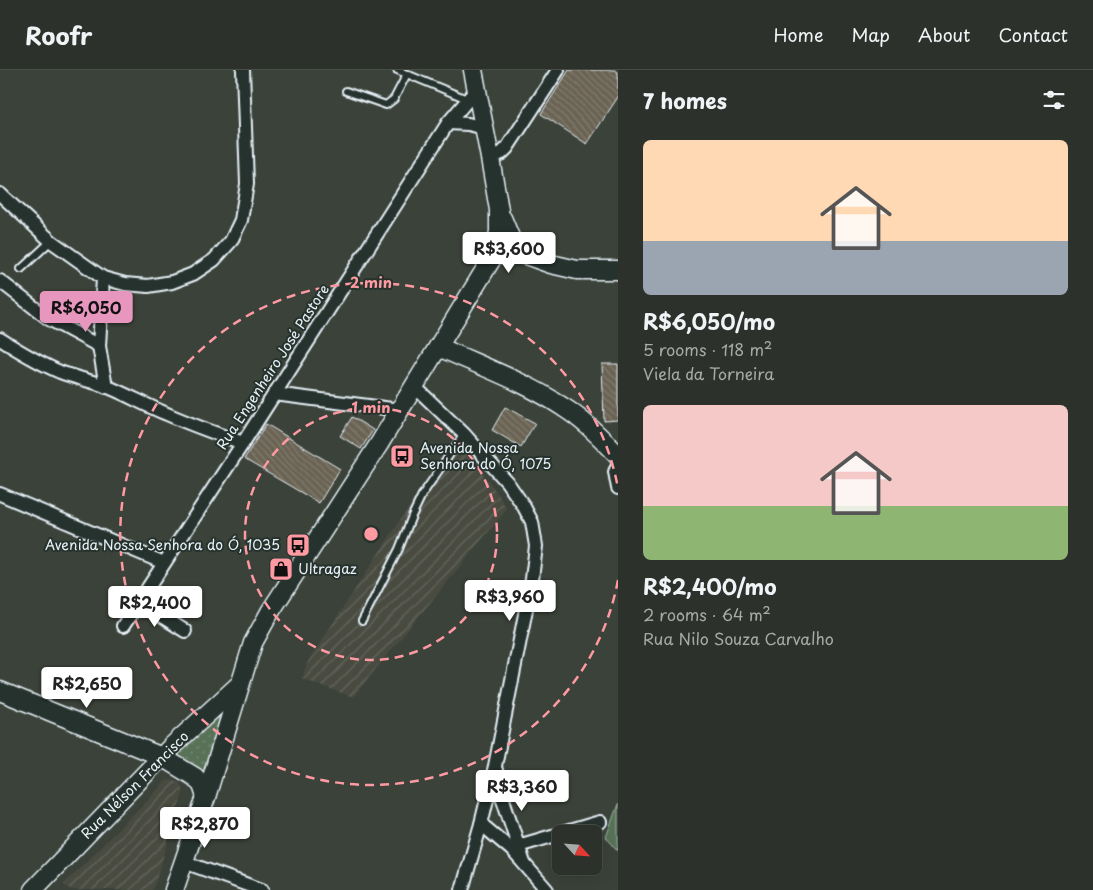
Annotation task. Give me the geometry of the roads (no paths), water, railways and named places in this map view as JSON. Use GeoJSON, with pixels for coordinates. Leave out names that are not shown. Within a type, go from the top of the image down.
{"type":"FeatureCollection","features":[{"type":"Feature","properties":{"kind":"main road"},"geometry":{"type":"LineString","coordinates":[[174,890],[206,797],[252,644],[270,612],[400,410],[494,255],[500,232],[498,210],[485,128],[472,94],[473,70]]}},
{"type":"Feature","properties":{"kind":"main road"},"geometry":{"type":"LineString","coordinates":[[498,210],[512,242],[523,254]]}},
{"type":"Feature","properties":{"kind":"main road"},"geometry":{"type":"LineString","coordinates":[[486,270],[510,255],[523,254],[551,264],[577,270],[618,270]]}},
{"type":"Feature","properties":{"kind":"main road"},"geometry":{"type":"LineString","coordinates":[[439,347],[511,378],[564,407],[597,434],[618,455]]}},
{"type":"Feature","properties":{"kind":"main road","name":"Rua Nélson Francisco"},"geometry":{"type":"LineString","coordinates":[[33,890],[179,740],[240,683]]}},
{"type":"Feature","properties":{"kind":"main road"},"geometry":{"type":"LineString","coordinates":[[0,691],[162,757],[196,777],[202,785],[206,797]]}},
{"type":"Feature","properties":{"kind":"street"},"geometry":{"type":"LineString","coordinates":[[2,198],[51,241],[103,278],[125,284],[148,286],[172,282],[193,274],[214,260],[231,241],[241,220],[247,184],[243,70]]}},
{"type":"Feature","properties":{"kind":"street"},"geometry":{"type":"LineString","coordinates":[[490,158],[502,153],[507,148],[558,70]]}},
{"type":"Feature","properties":{"kind":"street","name":"Rua Engenheiro José Pastore"},"geometry":{"type":"LineString","coordinates":[[123,626],[448,123],[472,94]]}},
{"type":"Feature","properties":{"kind":"street"},"geometry":{"type":"LineString","coordinates":[[448,123],[468,124],[485,128]]}},
{"type":"Feature","properties":{"kind":"street"},"geometry":{"type":"LineString","coordinates":[[103,278],[99,346],[106,386]]}},
{"type":"Feature","properties":{"kind":"street"},"geometry":{"type":"LineString","coordinates":[[0,281],[50,319],[99,346]]}},
{"type":"Feature","properties":{"kind":"street"},"geometry":{"type":"LineString","coordinates":[[0,339],[40,363],[80,380],[106,386],[176,418],[242,443]]}},
{"type":"Feature","properties":{"kind":"street"},"geometry":{"type":"LineString","coordinates":[[414,386],[464,434],[507,482],[532,522],[536,546],[532,579],[495,766],[462,890]]}},
{"type":"Feature","properties":{"kind":"street"},"geometry":{"type":"LineString","coordinates":[[274,394],[400,410]]}},
{"type":"Feature","properties":{"kind":"street"},"geometry":{"type":"LineString","coordinates":[[618,465],[615,472],[618,488]]}},
{"type":"Feature","properties":{"kind":"street"},"geometry":{"type":"LineString","coordinates":[[0,494],[164,563]]}},
{"type":"Feature","properties":{"kind":"street"},"geometry":{"type":"LineString","coordinates":[[139,602],[185,631]]}},
{"type":"Feature","properties":{"kind":"street"},"geometry":{"type":"LineString","coordinates":[[495,766],[515,848],[524,863],[547,890]]}},
{"type":"Feature","properties":{"kind":"street"},"geometry":{"type":"LineString","coordinates":[[515,848],[600,822]]}},
{"type":"Feature","properties":{"kind":"street"},"geometry":{"type":"LineString","coordinates":[[481,824],[515,848]]}},
{"type":"Feature","properties":{"kind":"street"},"geometry":{"type":"LineString","coordinates":[[184,862],[262,890]]}},
{"type":"Feature","properties":{"kind":"lane"},"geometry":{"type":"LineString","coordinates":[[396,70],[472,94]]}},
{"type":"Feature","properties":{"kind":"lane"},"geometry":{"type":"LineString","coordinates":[[346,91],[388,105],[394,100],[407,74]]}},
{"type":"Feature","properties":{"kind":"lane"},"geometry":{"type":"LineString","coordinates":[[21,269],[51,241]]}},
{"type":"Feature","properties":{"kind":"lane"},"geometry":{"type":"LineString","coordinates":[[362,620],[399,549],[422,495],[464,434]]}},
{"type":"Feature","properties":{"kind":"place","name":"Avenida Nossa Senhora do Ó, 1075"},"geometry":{"type":"Point","coordinates":[402,456]}},
{"type":"Feature","properties":{"kind":"place","name":"Avenida Nossa Senhora do Ó, 1035"},"geometry":{"type":"Point","coordinates":[298,545]}},
{"type":"Feature","properties":{"kind":"place","name":"Ultragaz"},"geometry":{"type":"Point","coordinates":[281,569]}}]}
